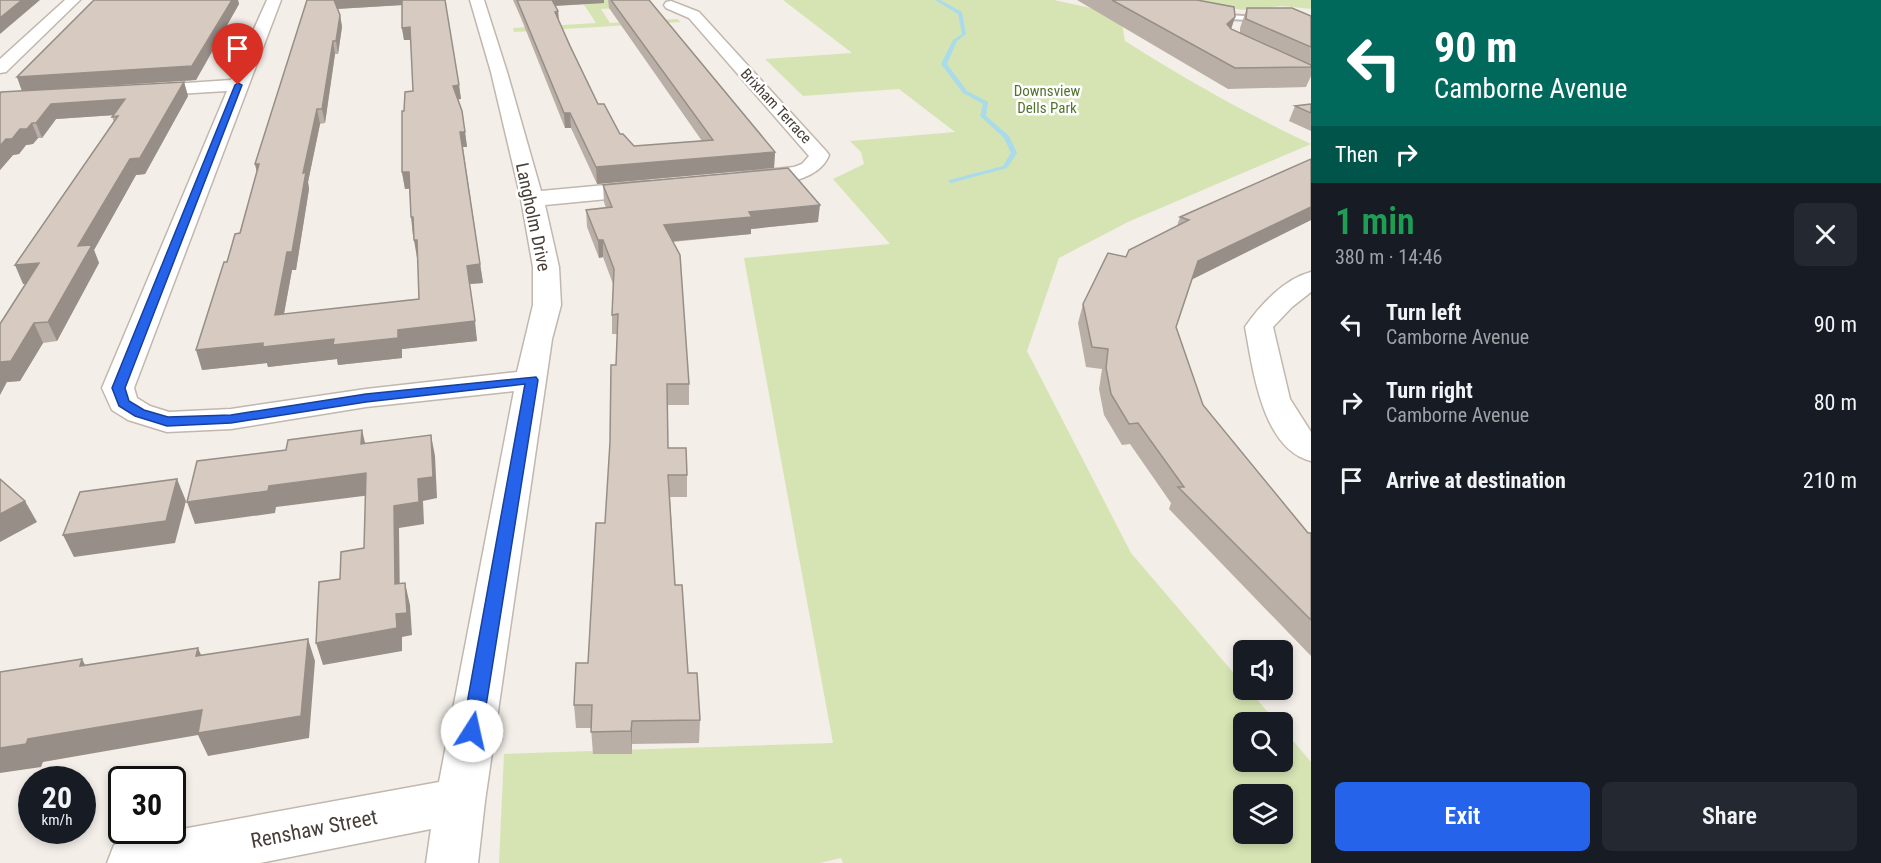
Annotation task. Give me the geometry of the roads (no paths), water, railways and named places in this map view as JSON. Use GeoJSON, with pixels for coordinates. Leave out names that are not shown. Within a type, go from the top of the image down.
{"type":"FeatureCollection","features":[{"type":"Feature","properties":{"kind":"street"},"geometry":{"type":"LineString","coordinates":[[0,68],[74,0]]}},
{"type":"Feature","properties":{"kind":"street"},"geometry":{"type":"LineString","coordinates":[[274,0],[118,388],[123,403],[139,413],[167,422],[231,419],[366,398],[532,380]]}},
{"type":"Feature","properties":{"kind":"street","name":"Langholm Drive"},"geometry":{"type":"LineString","coordinates":[[452,863],[460,801],[538,339],[546,305],[546,267],[532,200],[499,72],[477,0]]}},
{"type":"Feature","properties":{"kind":"street","name":"Brixham Terrace"},"geometry":{"type":"LineString","coordinates":[[671,5],[694,15],[819,154],[819,158],[811,169],[793,175],[722,181]]}},
{"type":"Feature","properties":{"kind":"street"},"geometry":{"type":"LineString","coordinates":[[131,92],[238,85]]}},
{"type":"Feature","properties":{"kind":"street"},"geometry":{"type":"LineString","coordinates":[[532,200],[674,186]]}},
{"type":"Feature","properties":{"kind":"street"},"geometry":{"type":"LineString","coordinates":[[1311,280],[1291,292],[1271,311],[1259,327],[1274,399],[1294,434],[1311,451]]}},
{"type":"Feature","properties":{"kind":"street","name":"Renshaw Street"},"geometry":{"type":"LineString","coordinates":[[133,863],[460,801]]}},
{"type":"Feature","properties":{"kind":"lane"},"geometry":{"type":"LineString","coordinates":[[1203,14],[1311,22]]}},
{"type":"Feature","properties":{"kind":"lane"},"geometry":{"type":"LineString","coordinates":[[1233,17],[1234,27]]}},
{"type":"Feature","properties":{"kind":"waterway"},"geometry":{"type":"LineString","coordinates":[[937,0],[960,13],[964,34],[955,40],[944,64],[965,92],[986,103],[983,116],[1007,137],[1014,153],[1005,167],[951,181]]}},
{"type":"Feature","properties":{"kind":"park label","name":"Downsview Dells Park"},"geometry":{"type":"Point","coordinates":[1047,100]}}]}
